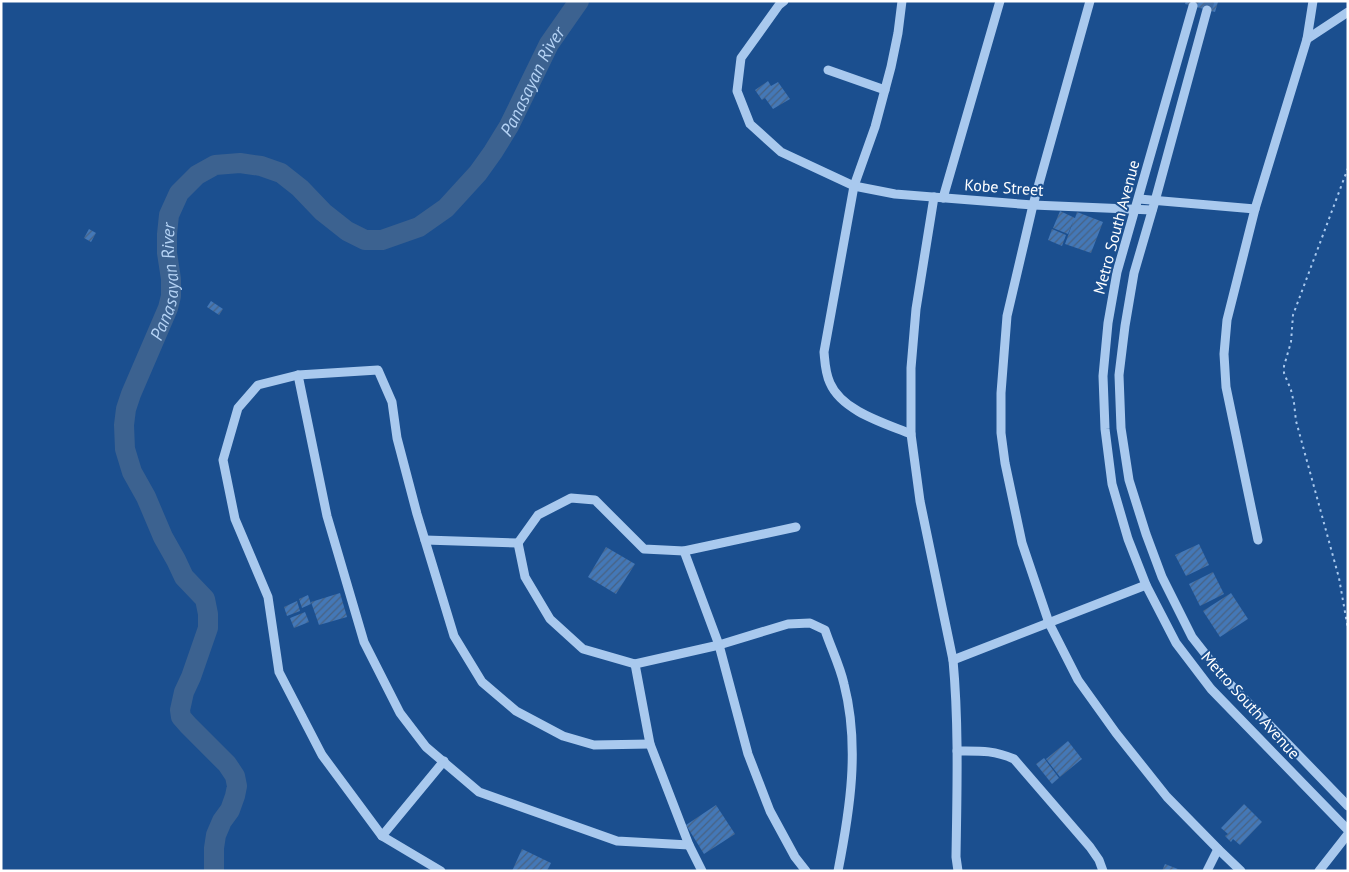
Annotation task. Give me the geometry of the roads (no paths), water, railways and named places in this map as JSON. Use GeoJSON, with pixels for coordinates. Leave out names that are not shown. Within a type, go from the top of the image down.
{"type":"FeatureCollection","features":[{"type":"Feature","properties":{"kind":"street","name":"Kobe Street"},"geometry":{"type":"LineString","coordinates":[[784,1],[778,6],[741,58],[737,91],[750,124],[781,152],[854,186],[895,194],[1032,205],[1136,208],[1154,205]]}},
{"type":"Feature","properties":{"kind":"street"},"geometry":{"type":"LineString","coordinates":[[902,1],[898,33],[885,90],[875,127],[854,186],[824,352],[825,368],[830,384],[840,398],[866,416],[911,434]]}},
{"type":"Feature","properties":{"kind":"street"},"geometry":{"type":"LineString","coordinates":[[958,871],[956,857],[957,751],[955,681],[953,660],[920,501],[911,434],[911,368],[916,309],[938,198],[1000,1]]}},
{"type":"Feature","properties":{"kind":"street"},"geometry":{"type":"LineString","coordinates":[[1090,1],[1032,205],[1007,316],[1000,393],[1001,433],[1005,463],[1022,543],[1049,623],[1078,680],[1116,733],[1167,797],[1241,871]]}},
{"type":"Feature","properties":{"kind":"street"},"geometry":{"type":"LineString","coordinates":[[1258,540],[1226,387],[1224,354],[1227,320],[1255,210],[1307,39],[1313,1]]}},
{"type":"Feature","properties":{"kind":"street","name":"Metro South Avenue"},"geometry":{"type":"LineString","coordinates":[[1193,6],[1117,272],[1108,323],[1103,376],[1105,430],[1112,484],[1128,539],[1146,585],[1176,644],[1211,689],[1348,832]]}},
{"type":"Feature","properties":{"kind":"street","name":"Metro South Avenue"},"geometry":{"type":"LineString","coordinates":[[1207,10],[1134,273],[1125,326],[1119,375],[1121,428],[1130,480],[1146,534],[1162,577],[1192,637],[1225,679],[1348,806]]}},
{"type":"Feature","properties":{"kind":"street"},"geometry":{"type":"LineString","coordinates":[[1307,39],[1348,12]]}},
{"type":"Feature","properties":{"kind":"street"},"geometry":{"type":"LineString","coordinates":[[828,70],[885,90]]}},
{"type":"Feature","properties":{"kind":"street"},"geometry":{"type":"LineString","coordinates":[[1139,199],[1154,205],[1255,210]]}},
{"type":"Feature","properties":{"kind":"street"},"geometry":{"type":"LineString","coordinates":[[440,871],[382,836],[322,755],[279,672],[268,597],[235,519],[223,460],[238,408],[258,385],[298,375],[378,370],[392,402],[396,438],[454,636],[482,682],[516,712],[564,736],[594,745],[650,744]]}},
{"type":"Feature","properties":{"kind":"street"},"geometry":{"type":"LineString","coordinates":[[298,375],[327,516],[364,642],[400,713],[426,747],[479,792],[617,841],[689,846]]}},
{"type":"Feature","properties":{"kind":"street"},"geometry":{"type":"LineString","coordinates":[[796,527],[684,551],[644,549],[596,500],[570,498],[538,514],[518,543],[525,577],[550,619],[583,649],[635,664],[720,645],[788,624],[810,623],[825,630],[844,684],[853,735],[851,788],[838,871]]}},
{"type":"Feature","properties":{"kind":"street"},"geometry":{"type":"LineString","coordinates":[[425,540],[518,543]]}},
{"type":"Feature","properties":{"kind":"street"},"geometry":{"type":"LineString","coordinates":[[684,551],[720,645],[748,754],[770,811],[795,856],[806,871]]}},
{"type":"Feature","properties":{"kind":"street"},"geometry":{"type":"LineString","coordinates":[[953,660],[1146,585]]}},
{"type":"Feature","properties":{"kind":"street"},"geometry":{"type":"LineString","coordinates":[[635,664],[650,744],[689,846],[702,871]]}},
{"type":"Feature","properties":{"kind":"street"},"geometry":{"type":"LineString","coordinates":[[957,751],[1000,753],[1014,759],[1090,847],[1099,860],[1103,871]]}},
{"type":"Feature","properties":{"kind":"street"},"geometry":{"type":"LineString","coordinates":[[382,836],[444,761]]}},
{"type":"Feature","properties":{"kind":"street"},"geometry":{"type":"LineString","coordinates":[[1319,871],[1348,832]]}},
{"type":"Feature","properties":{"kind":"street"},"geometry":{"type":"LineString","coordinates":[[1207,871],[1218,850]]}},
{"type":"Feature","properties":{"kind":"waterway","name":"Panasayan River"},"geometry":{"type":"LineString","coordinates":[[214,871],[216,835],[222,821],[230,810],[235,796],[237,786],[235,776],[227,764],[181,717],[180,710],[184,692],[208,628],[205,599],[184,577],[132,472],[125,449],[124,425],[126,409],[168,308],[171,296],[171,279],[167,253],[169,215],[179,193],[197,175],[215,165],[240,163],[261,166],[281,173],[300,188],[323,212],[347,231],[365,240],[382,240],[419,227],[446,208],[478,173],[493,152],[509,126],[549,44],[579,1]]}},
{"type":"Feature","properties":{"kind":"tunnel"},"geometry":{"type":"LineString","coordinates":[[1207,10],[1210,1]]}}]}
